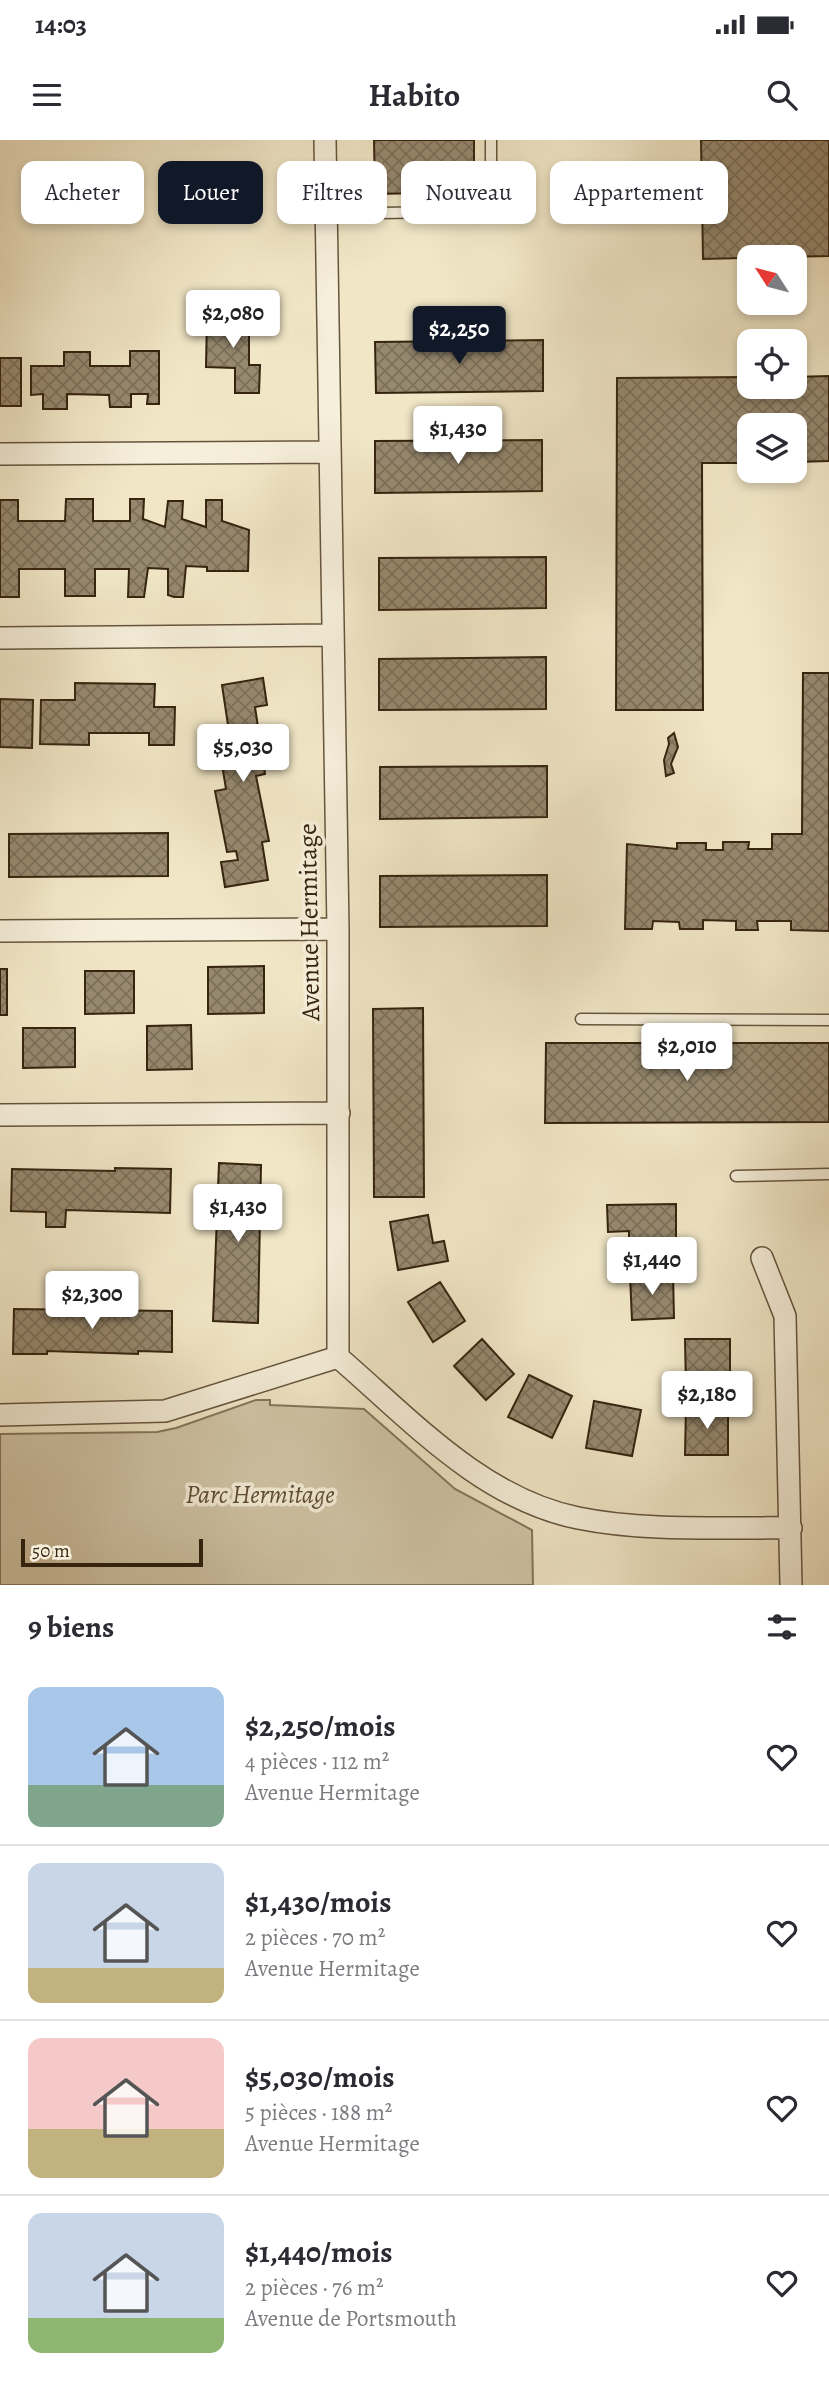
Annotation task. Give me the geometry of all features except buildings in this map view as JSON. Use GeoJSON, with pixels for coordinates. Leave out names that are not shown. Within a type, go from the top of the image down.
{"type":"FeatureCollection","features":[{"type":"Feature","properties":{"kind":"street","name":"Avenue Hermitage"},"geometry":{"type":"LineString","coordinates":[[324,140],[338,929],[338,1357]]}},
{"type":"Feature","properties":{"kind":"street"},"geometry":{"type":"LineString","coordinates":[[0,454],[328,452]]}},
{"type":"Feature","properties":{"kind":"street"},"geometry":{"type":"LineString","coordinates":[[0,638],[331,635]]}},
{"type":"Feature","properties":{"kind":"street"},"geometry":{"type":"LineString","coordinates":[[0,931],[338,929]]}},
{"type":"Feature","properties":{"kind":"street"},"geometry":{"type":"LineString","coordinates":[[0,1115],[339,1114]]}},
{"type":"Feature","properties":{"kind":"street"},"geometry":{"type":"LineString","coordinates":[[762,1258],[785,1316],[791,1585]]}},
{"type":"Feature","properties":{"kind":"street"},"geometry":{"type":"LineString","coordinates":[[0,1415],[165,1411],[338,1357],[462,1463],[503,1489],[544,1507],[576,1518],[615,1524],[791,1528]]}},
{"type":"Feature","properties":{"kind":"lane"},"geometry":{"type":"LineString","coordinates":[[387,213],[491,211],[491,140]]}},
{"type":"Feature","properties":{"kind":"lane"},"geometry":{"type":"LineString","coordinates":[[581,1019],[829,1020]]}},
{"type":"Feature","properties":{"kind":"lane"},"geometry":{"type":"LineString","coordinates":[[736,1177],[829,1174]]}},
{"type":"Feature","properties":{"kind":"green space","name":"Parc Hermitage"},"geometry":{"type":"Polygon","coordinates":[[[256,1400],[270,1400],[270,1405],[364,1409],[455,1489],[532,1530],[533,1585],[0,1585],[0,1434],[157,1432],[256,1400]]]}}]}
